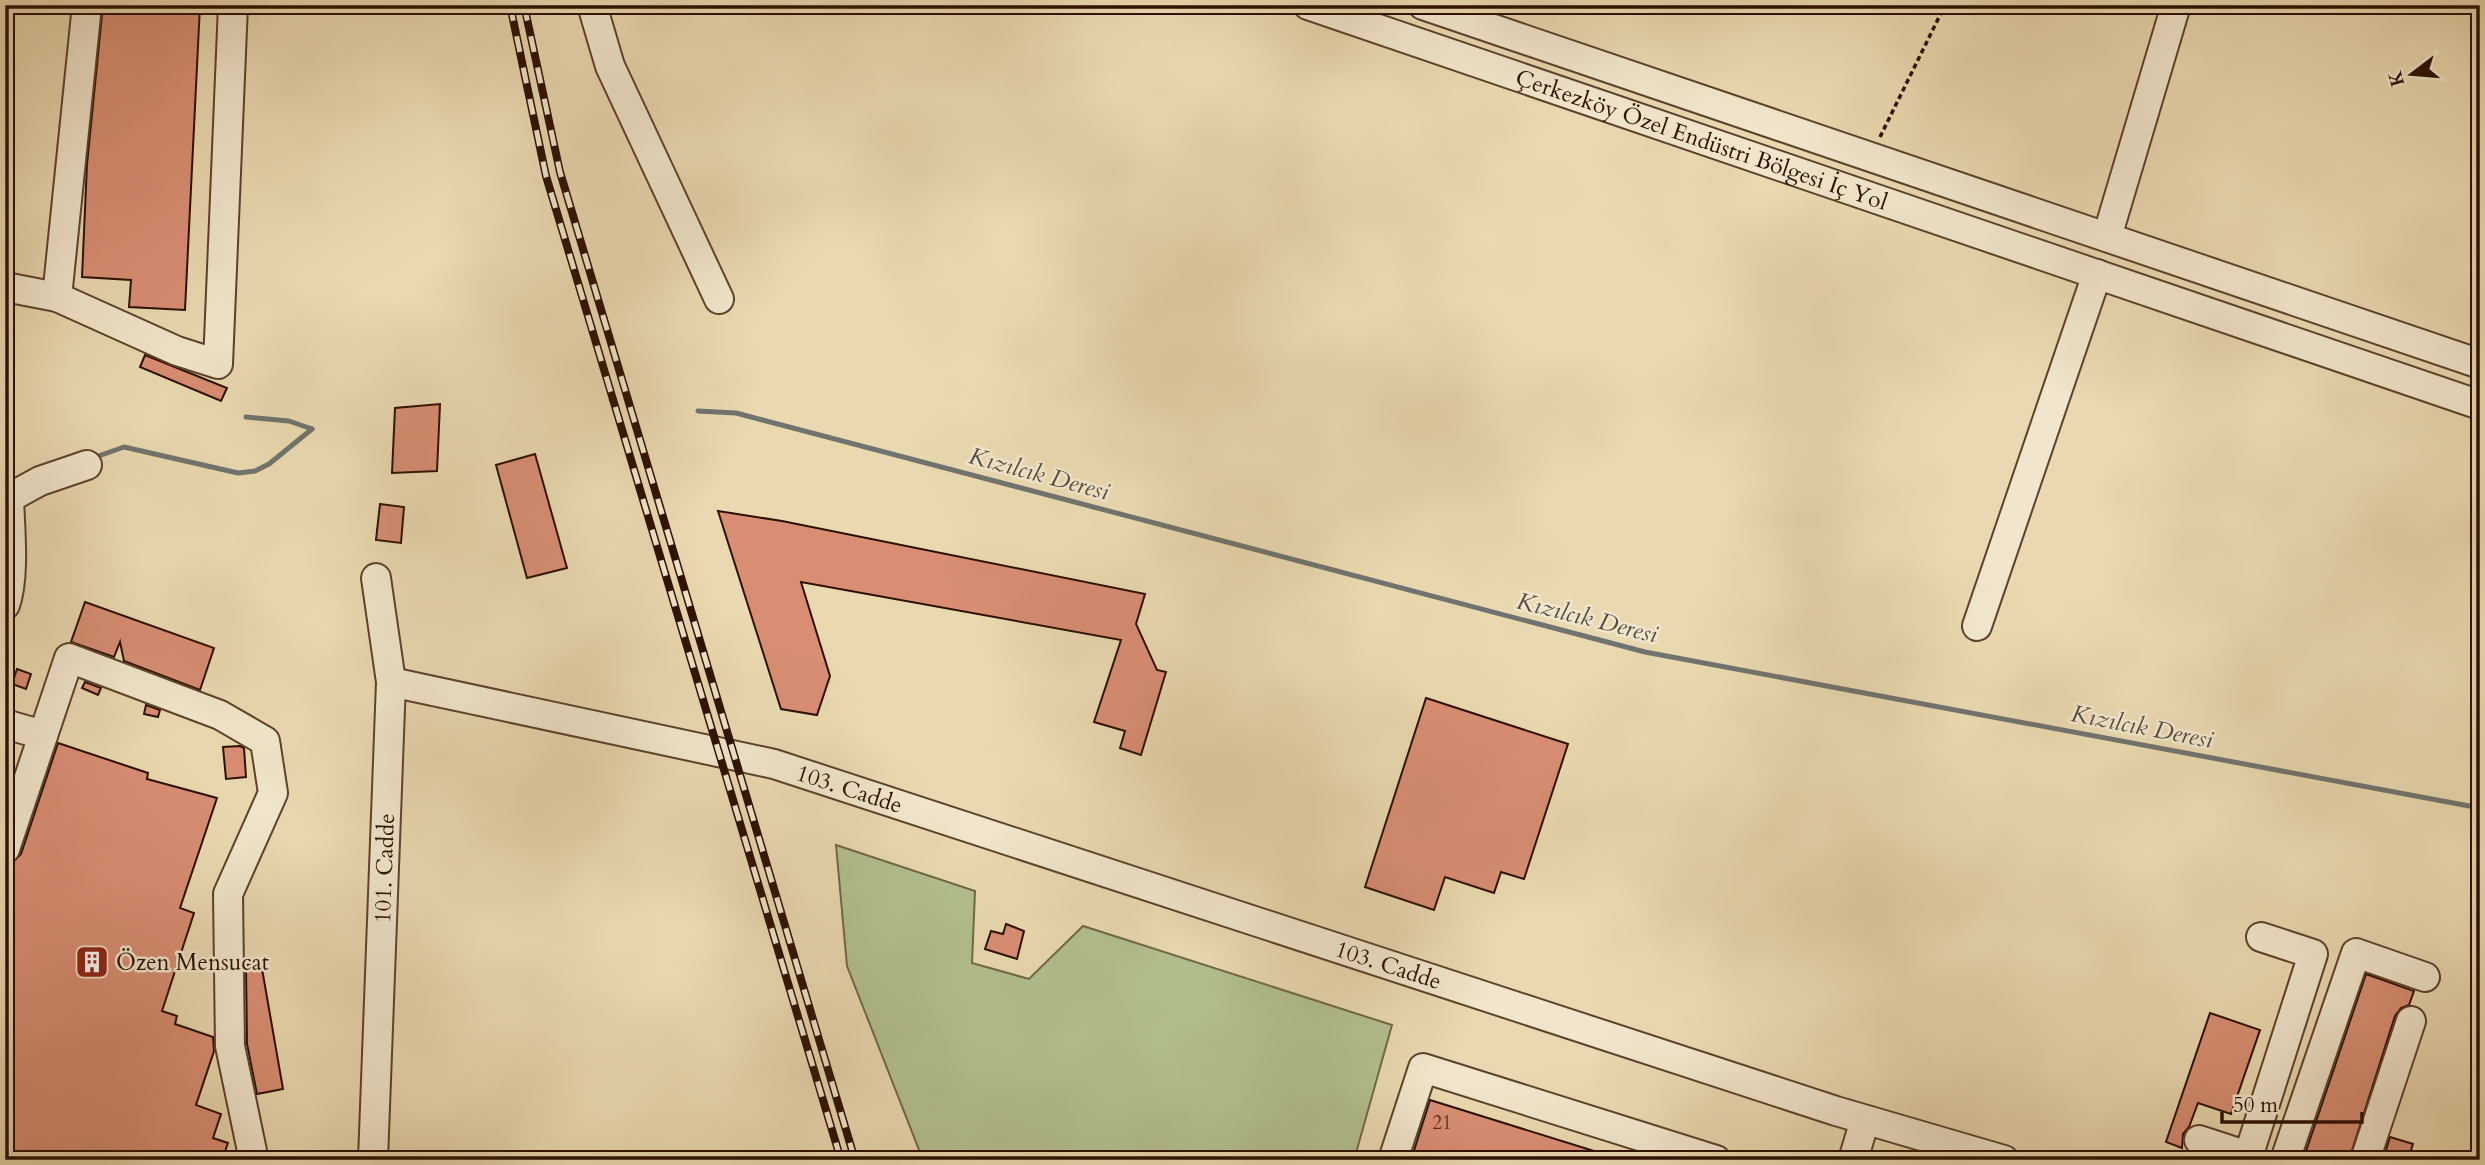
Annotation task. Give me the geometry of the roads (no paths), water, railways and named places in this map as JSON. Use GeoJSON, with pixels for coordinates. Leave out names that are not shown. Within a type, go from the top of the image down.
{"type":"FeatureCollection","features":[{"type":"Feature","properties":{"kind":"street"},"geometry":{"type":"LineString","coordinates":[[57,297],[88,5]]}},
{"type":"Feature","properties":{"kind":"street"},"geometry":{"type":"LineString","coordinates":[[5,288],[57,297],[177,351],[218,364],[233,5]]}},
{"type":"Feature","properties":{"kind":"street"},"geometry":{"type":"LineString","coordinates":[[592,5],[610,66],[719,299]]}},
{"type":"Feature","properties":{"kind":"street","name":"Çerkezköy Özel Endüstri Bölgesi İç Yol"},"geometry":{"type":"LineString","coordinates":[[1308,5],[2480,405]]}},
{"type":"Feature","properties":{"kind":"street","name":"Çerkezköy Özel Endüstri Bölgesi İç Yol"},"geometry":{"type":"LineString","coordinates":[[1423,5],[2480,364]]}},
{"type":"Feature","properties":{"kind":"street"},"geometry":{"type":"LineString","coordinates":[[2107,237],[2176,5]]}},
{"type":"Feature","properties":{"kind":"street"},"geometry":{"type":"LineString","coordinates":[[1977,626],[2097,274]]}},
{"type":"Feature","properties":{"kind":"street"},"geometry":{"type":"LineString","coordinates":[[5,605],[9,596],[7,495],[87,465]]}},
{"type":"Feature","properties":{"kind":"street","name":"101. Cadde"},"geometry":{"type":"LineString","coordinates":[[373,1160],[391,682],[376,578]]}},
{"type":"Feature","properties":{"kind":"street"},"geometry":{"type":"LineString","coordinates":[[5,849],[69,658],[220,715],[265,741],[273,793],[229,894],[230,1046],[251,1152],[250,1160]]}},
{"type":"Feature","properties":{"kind":"street","name":"103. Cadde"},"geometry":{"type":"LineString","coordinates":[[391,682],[774,764],[1865,1119],[2004,1160]]}},
{"type":"Feature","properties":{"kind":"street"},"geometry":{"type":"LineString","coordinates":[[5,724],[43,735]]}},
{"type":"Feature","properties":{"kind":"street"},"geometry":{"type":"LineString","coordinates":[[2199,1140],[2247,1158],[2313,954],[2261,937]]}},
{"type":"Feature","properties":{"kind":"street"},"geometry":{"type":"LineString","coordinates":[[2284,1160],[2356,953],[2425,977]]}},
{"type":"Feature","properties":{"kind":"street"},"geometry":{"type":"LineString","coordinates":[[2365,1160],[2411,1021]]}},
{"type":"Feature","properties":{"kind":"street"},"geometry":{"type":"LineString","coordinates":[[1393,1160],[1423,1068],[1716,1160]]}},
{"type":"Feature","properties":{"kind":"street"},"geometry":{"type":"LineString","coordinates":[[1853,1160],[1865,1119]]}},
{"type":"Feature","properties":{"kind":"waterway","name":"Kızılcık Deresi"},"geometry":{"type":"LineString","coordinates":[[698,411],[736,413],[1645,652],[2480,808]]}},
{"type":"Feature","properties":{"kind":"waterway","name":"Kızılcık Deresi"},"geometry":{"type":"LineString","coordinates":[[246,417],[289,421],[312,429]]}},
{"type":"Feature","properties":{"kind":"waterway"},"geometry":{"type":"LineString","coordinates":[[93,458],[124,447],[238,473],[255,471],[269,464],[312,429]]}},
{"type":"Feature","properties":{"kind":"railway"},"geometry":{"type":"LineString","coordinates":[[510,5],[546,176],[841,1160]]}},
{"type":"Feature","properties":{"kind":"railway"},"geometry":{"type":"LineString","coordinates":[[524,5],[560,172],[855,1160]]}},
{"type":"Feature","properties":{"kind":"place","name":"Özen Mensucat"},"geometry":{"type":"Point","coordinates":[92,962]}}]}
